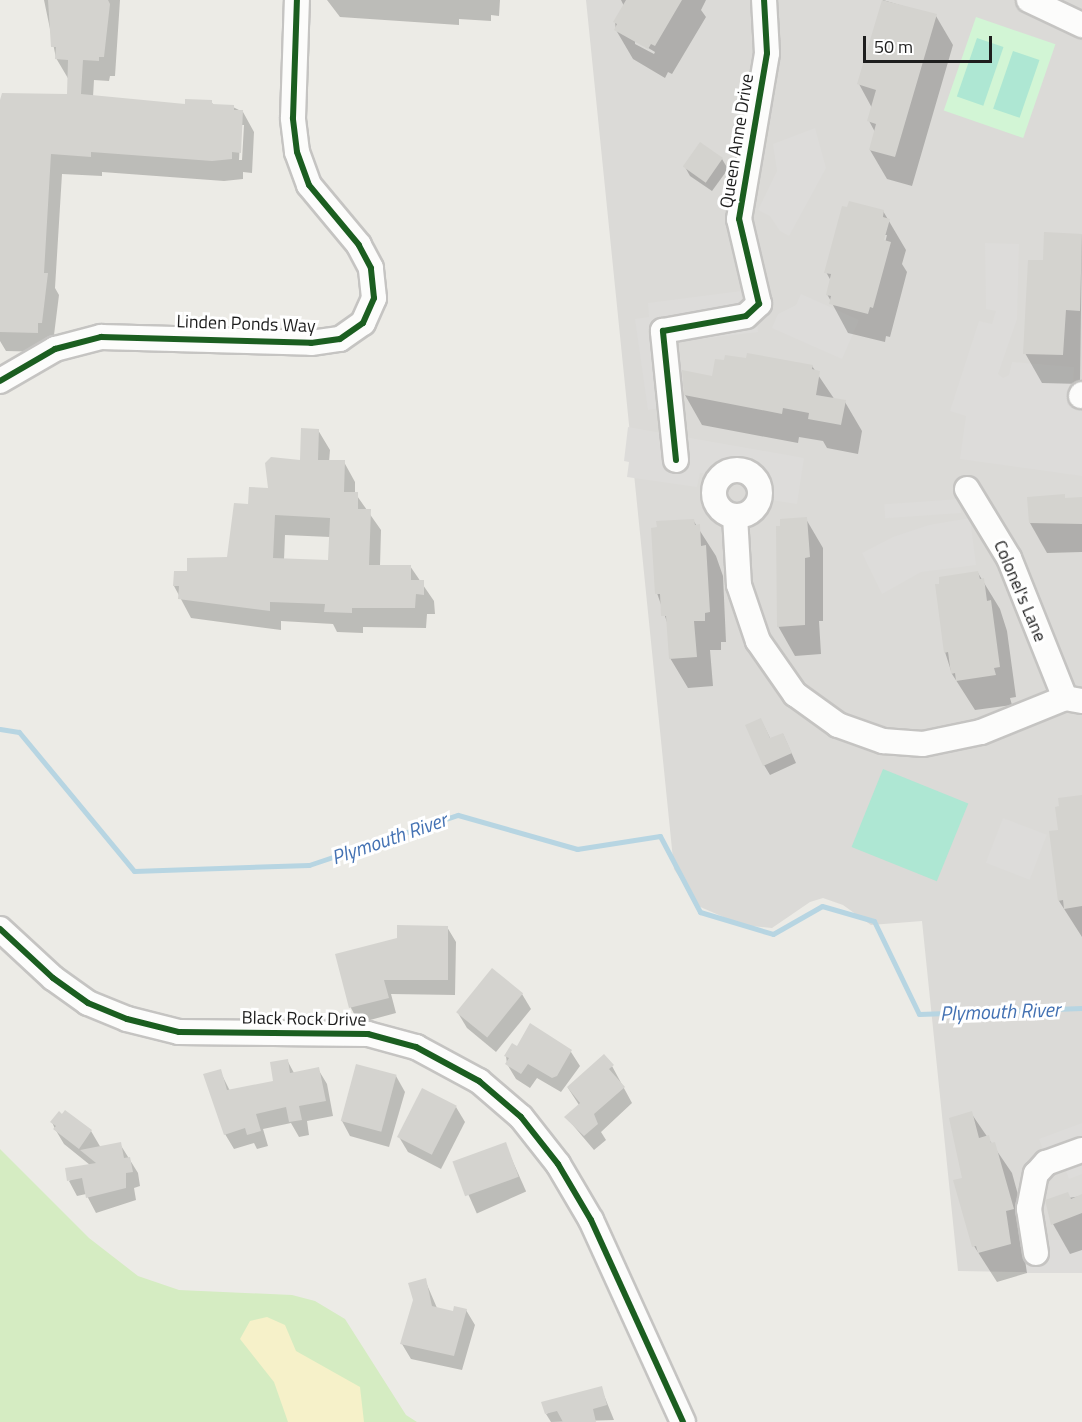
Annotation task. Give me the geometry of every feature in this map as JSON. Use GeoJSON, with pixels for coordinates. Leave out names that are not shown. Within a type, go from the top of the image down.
{"type":"FeatureCollection","features":[{"type":"Feature","properties":{"kind":"street","name":"Linden Ponds Way"},"geometry":{"type":"LineString","coordinates":[[0,381],[55,349],[101,337],[311,343],[340,339],[363,323],[374,298],[371,268],[359,245],[309,185],[297,153],[293,118],[297,0]]}},
{"type":"Feature","properties":{"kind":"street","name":"Queen Anne Drive"},"geometry":{"type":"LineString","coordinates":[[676,460],[663,331],[746,316],[759,304],[740,219],[767,52],[765,0]]}},
{"type":"Feature","properties":{"kind":"street"},"geometry":{"type":"LineString","coordinates":[[1029,0],[1082,25]]}},
{"type":"Feature","properties":{"kind":"street","name":"Colonel's Lane"},"geometry":{"type":"LineString","coordinates":[[735,516],[738,574],[750,624],[779,674],[795,694],[829,720],[883,741],[923,744],[981,732],[1073,700],[1008,558],[967,489]]}},
{"type":"Feature","properties":{"kind":"street","name":"Black Rock Drive"},"geometry":{"type":"LineString","coordinates":[[0,929],[53,978],[88,1003],[127,1019],[179,1032],[368,1034],[416,1047],[479,1081],[521,1116],[558,1164],[591,1220],[683,1422]]}},
{"type":"Feature","properties":{"kind":"street"},"geometry":{"type":"LineString","coordinates":[[1036,1253],[1029,1209],[1036,1174],[1046,1163],[1082,1150]]}},
{"type":"Feature","properties":{"kind":"shaded area"},"geometry":{"type":"Polygon","coordinates":[[[586,0],[1082,0],[1082,1273],[958,1271],[922,921],[871,925],[843,905],[823,898],[810,902],[772,928],[742,925],[698,906],[674,869],[586,0]]]}},
{"type":"Feature","properties":{"kind":"shaded area"},"geometry":{"type":"Polygon","coordinates":[[[815,128],[826,168],[789,236],[780,231],[770,216],[758,210],[777,171],[773,144],[815,128]]]}},
{"type":"Feature","properties":{"kind":"shaded area"},"geometry":{"type":"Polygon","coordinates":[[[985,243],[1019,244],[1017,319],[998,374],[1003,378],[1009,375],[1012,362],[1074,367],[1073,385],[1082,393],[1082,476],[960,459],[966,416],[950,411],[979,321],[992,324],[996,311],[986,309],[985,243]]]}},
{"type":"Feature","properties":{"kind":"shaded area"},"geometry":{"type":"Polygon","coordinates":[[[741,291],[742,303],[757,317],[758,332],[667,343],[675,406],[648,410],[635,319],[649,317],[648,303],[741,291]]]}},
{"type":"Feature","properties":{"kind":"shaded area"},"geometry":{"type":"Polygon","coordinates":[[[801,294],[859,320],[842,359],[772,328],[778,314],[796,305],[801,294]]]}},
{"type":"Feature","properties":{"kind":"shaded area"},"geometry":{"type":"Polygon","coordinates":[[[628,427],[804,458],[797,504],[771,500],[773,483],[700,473],[697,487],[627,477],[629,462],[624,461],[628,427]]]}},
{"type":"Feature","properties":{"kind":"shaded area"},"geometry":{"type":"Polygon","coordinates":[[[960,499],[961,513],[885,518],[884,504],[960,499]]]}},
{"type":"Feature","properties":{"kind":"shaded area"},"geometry":{"type":"Polygon","coordinates":[[[970,518],[976,565],[921,572],[882,594],[862,553],[893,537],[929,525],[970,518]]]}},
{"type":"Feature","properties":{"kind":"shaded area"},"geometry":{"type":"Polygon","coordinates":[[[1003,818],[1047,835],[1030,880],[986,863],[1003,818]]]}},
{"type":"Feature","properties":{"kind":"shaded area"},"geometry":{"type":"Polygon","coordinates":[[[1082,1123],[1082,1174],[1069,1179],[1064,1166],[1051,1170],[1039,1139],[1082,1123]]]}},
{"type":"Feature","properties":{"kind":"shaded area"},"geometry":{"type":"Polygon","coordinates":[[[1026,1240],[1082,1240],[1082,1273],[1026,1273],[1026,1240]]]}},
{"type":"Feature","properties":{"kind":"green space"},"geometry":{"type":"Polygon","coordinates":[[[976,17],[1055,44],[1023,138],[944,111],[976,17]]]}},
{"type":"Feature","properties":{"kind":"green space"},"geometry":{"type":"Polygon","coordinates":[[[977,38],[1003,47],[983,106],[957,97],[977,38]]]}},
{"type":"Feature","properties":{"kind":"green space"},"geometry":{"type":"Polygon","coordinates":[[[1013,51],[1039,60],[1020,118],[993,109],[1013,51]]]}},
{"type":"Feature","properties":{"kind":"green space"},"geometry":{"type":"Polygon","coordinates":[[[883,769],[968,803],[937,881],[852,847],[883,769]]]}},
{"type":"Feature","properties":{"kind":"green space"},"geometry":{"type":"Polygon","coordinates":[[[0,1149],[89,1238],[138,1276],[179,1290],[292,1295],[315,1301],[345,1319],[406,1415],[417,1422],[0,1422],[0,1149]]]}},
{"type":"Feature","properties":{"kind":"sand"},"geometry":{"type":"Polygon","coordinates":[[[267,1317],[285,1325],[296,1351],[360,1387],[364,1422],[288,1422],[274,1382],[240,1339],[250,1321],[267,1317]]]}},
{"type":"Feature","properties":{"kind":"building"},"geometry":{"type":"Polygon","coordinates":[[[48,0],[108,0],[110,4],[104,57],[99,57],[99,61],[83,60],[81,94],[185,104],[185,99],[212,100],[212,104],[234,105],[234,110],[243,110],[241,153],[232,152],[232,159],[212,161],[91,152],[91,157],[51,154],[44,273],[48,273],[42,323],[38,323],[38,333],[0,332],[0,100],[2,93],[67,94],[68,60],[55,59],[56,47],[51,47],[48,0]]]}},
{"type":"Feature","properties":{"kind":"building"},"geometry":{"type":"Polygon","coordinates":[[[626,0],[682,0],[655,46],[651,44],[648,49],[614,30],[617,24],[613,22],[626,0]]]}},
{"type":"Feature","properties":{"kind":"building"},"geometry":{"type":"Polygon","coordinates":[[[882,0],[937,14],[895,157],[869,150],[876,124],[867,121],[876,90],[857,84],[882,0]]]}},
{"type":"Feature","properties":{"kind":"building"},"geometry":{"type":"Polygon","coordinates":[[[700,142],[723,158],[706,183],[683,167],[700,142]]]}},
{"type":"Feature","properties":{"kind":"building"},"geometry":{"type":"Polygon","coordinates":[[[849,201],[884,210],[883,217],[890,219],[884,240],[891,242],[873,308],[870,307],[868,314],[829,304],[831,296],[826,295],[831,274],[824,273],[842,206],[847,207],[849,201]]]}},
{"type":"Feature","properties":{"kind":"building"},"geometry":{"type":"Polygon","coordinates":[[[1044,232],[1082,234],[1080,311],[1066,310],[1063,355],[1023,354],[1028,260],[1043,260],[1044,232]]]}},
{"type":"Feature","properties":{"kind":"building"},"geometry":{"type":"Polygon","coordinates":[[[747,353],[813,365],[812,369],[820,371],[816,395],[846,400],[841,425],[808,419],[809,413],[783,408],[782,414],[684,395],[682,370],[712,376],[715,359],[724,360],[725,355],[746,358],[747,353]]]}},
{"type":"Feature","properties":{"kind":"building"},"geometry":{"type":"Polygon","coordinates":[[[301,428],[319,429],[318,460],[345,460],[344,492],[358,492],[358,509],[371,509],[369,565],[411,565],[411,580],[424,580],[424,595],[416,594],[415,608],[352,608],[352,613],[324,612],[325,604],[270,602],[270,611],[178,599],[179,586],[173,586],[174,571],[187,571],[187,558],[227,557],[234,503],[248,504],[249,487],[268,488],[265,463],[271,457],[300,460],[301,428]],[[275,515],[273,558],[328,560],[330,518],[275,515]]]}},
{"type":"Feature","properties":{"kind":"building"},"geometry":{"type":"Polygon","coordinates":[[[1065,494],[1065,498],[1082,497],[1082,524],[1029,523],[1027,497],[1065,494]]]}},
{"type":"Feature","properties":{"kind":"building"},"geometry":{"type":"Polygon","coordinates":[[[807,517],[810,557],[805,558],[805,625],[777,627],[776,526],[780,526],[780,519],[807,517]]]}},
{"type":"Feature","properties":{"kind":"building"},"geometry":{"type":"Polygon","coordinates":[[[694,519],[695,525],[700,524],[701,546],[706,545],[710,612],[705,613],[705,621],[694,621],[697,657],[669,659],[666,616],[661,616],[660,594],[655,594],[651,528],[657,527],[656,521],[694,519]]]}},
{"type":"Feature","properties":{"kind":"building"},"geometry":{"type":"Polygon","coordinates":[[[978,571],[980,579],[984,578],[987,601],[991,600],[1000,667],[994,668],[996,675],[956,681],[955,673],[951,674],[948,652],[944,653],[935,584],[939,584],[939,577],[978,571]]]}},
{"type":"Feature","properties":{"kind":"building"},"geometry":{"type":"Polygon","coordinates":[[[761,718],[770,738],[783,733],[792,753],[763,766],[745,725],[761,718]]]}},
{"type":"Feature","properties":{"kind":"building"},"geometry":{"type":"Polygon","coordinates":[[[1082,795],[1082,906],[1064,909],[1063,900],[1058,901],[1049,831],[1058,830],[1055,807],[1059,806],[1058,798],[1082,795]]]}},
{"type":"Feature","properties":{"kind":"building"},"geometry":{"type":"Polygon","coordinates":[[[397,925],[448,926],[448,980],[384,980],[389,998],[349,1008],[335,954],[397,938],[397,925]]]}},
{"type":"Feature","properties":{"kind":"building"},"geometry":{"type":"Polygon","coordinates":[[[492,968],[523,993],[487,1037],[456,1012],[492,968]]]}},
{"type":"Feature","properties":{"kind":"building"},"geometry":{"type":"Polygon","coordinates":[[[530,1023],[572,1050],[557,1076],[552,1078],[528,1064],[521,1074],[505,1064],[509,1058],[504,1056],[512,1043],[517,1046],[530,1023]]]}},
{"type":"Feature","properties":{"kind":"building"},"geometry":{"type":"Polygon","coordinates":[[[604,1054],[614,1065],[609,1069],[625,1087],[594,1114],[598,1124],[584,1136],[564,1117],[580,1103],[567,1087],[604,1054]]]}},
{"type":"Feature","properties":{"kind":"building"},"geometry":{"type":"Polygon","coordinates":[[[288,1059],[290,1073],[319,1067],[326,1101],[299,1106],[302,1120],[289,1122],[286,1107],[256,1114],[261,1131],[247,1135],[245,1128],[224,1135],[203,1074],[221,1069],[227,1090],[273,1081],[270,1062],[288,1059]]]}},
{"type":"Feature","properties":{"kind":"building"},"geometry":{"type":"Polygon","coordinates":[[[356,1064],[397,1075],[381,1132],[341,1121],[356,1064]]]}},
{"type":"Feature","properties":{"kind":"building"},"geometry":{"type":"Polygon","coordinates":[[[422,1088],[457,1106],[432,1155],[397,1137],[422,1088]]]}},
{"type":"Feature","properties":{"kind":"building"},"geometry":{"type":"Polygon","coordinates":[[[65,1110],[92,1130],[79,1149],[53,1129],[56,1126],[50,1122],[59,1111],[62,1114],[65,1110]]]}},
{"type":"Feature","properties":{"kind":"building"},"geometry":{"type":"Polygon","coordinates":[[[972,1111],[979,1138],[989,1135],[991,1143],[995,1142],[1014,1209],[1006,1211],[1011,1244],[978,1253],[976,1246],[972,1247],[953,1180],[962,1178],[949,1118],[972,1111]]]}},
{"type":"Feature","properties":{"kind":"building"},"geometry":{"type":"Polygon","coordinates":[[[121,1142],[124,1158],[130,1157],[133,1172],[126,1173],[126,1188],[86,1198],[82,1178],[67,1181],[65,1168],[96,1163],[80,1150],[121,1142]]]}},
{"type":"Feature","properties":{"kind":"building"},"geometry":{"type":"Polygon","coordinates":[[[506,1142],[519,1177],[465,1196],[452,1161],[506,1142]]]}},
{"type":"Feature","properties":{"kind":"building"},"geometry":{"type":"Polygon","coordinates":[[[1068,1192],[1071,1199],[1082,1194],[1082,1213],[1051,1225],[1045,1200],[1068,1192]]]}},
{"type":"Feature","properties":{"kind":"building"},"geometry":{"type":"Polygon","coordinates":[[[426,1278],[432,1306],[453,1311],[454,1306],[467,1309],[454,1356],[400,1344],[413,1300],[408,1283],[426,1278]]]}},
{"type":"Feature","properties":{"kind":"building"},"geometry":{"type":"Polygon","coordinates":[[[602,1386],[607,1405],[593,1409],[596,1422],[563,1422],[557,1411],[545,1414],[541,1402],[602,1386]]]}},
{"type":"Feature","properties":{"kind":"waterway","name":"Plymouth River"},"geometry":{"type":"LineString","coordinates":[[0,729],[19,732],[134,871],[309,865],[458,815],[577,849],[660,836],[700,912],[773,934],[822,906],[874,921],[919,1014],[1082,1008]]}},
{"type":"Feature","properties":{"kind":"cycle path"},"geometry":{"type":"LineString","coordinates":[[0,381],[55,349],[101,337],[311,343],[340,339],[363,323],[374,298],[371,268],[359,245],[309,185],[297,152],[293,118],[297,0]]}},
{"type":"Feature","properties":{"kind":"cycle path"},"geometry":{"type":"LineString","coordinates":[[676,460],[663,331],[746,316],[759,304],[739,219],[767,53],[764,0]]}},
{"type":"Feature","properties":{"kind":"cycle path"},"geometry":{"type":"LineString","coordinates":[[0,929],[53,978],[88,1003],[127,1019],[179,1032],[368,1034],[416,1047],[479,1081],[521,1117],[558,1164],[591,1220],[683,1422]]}}]}
